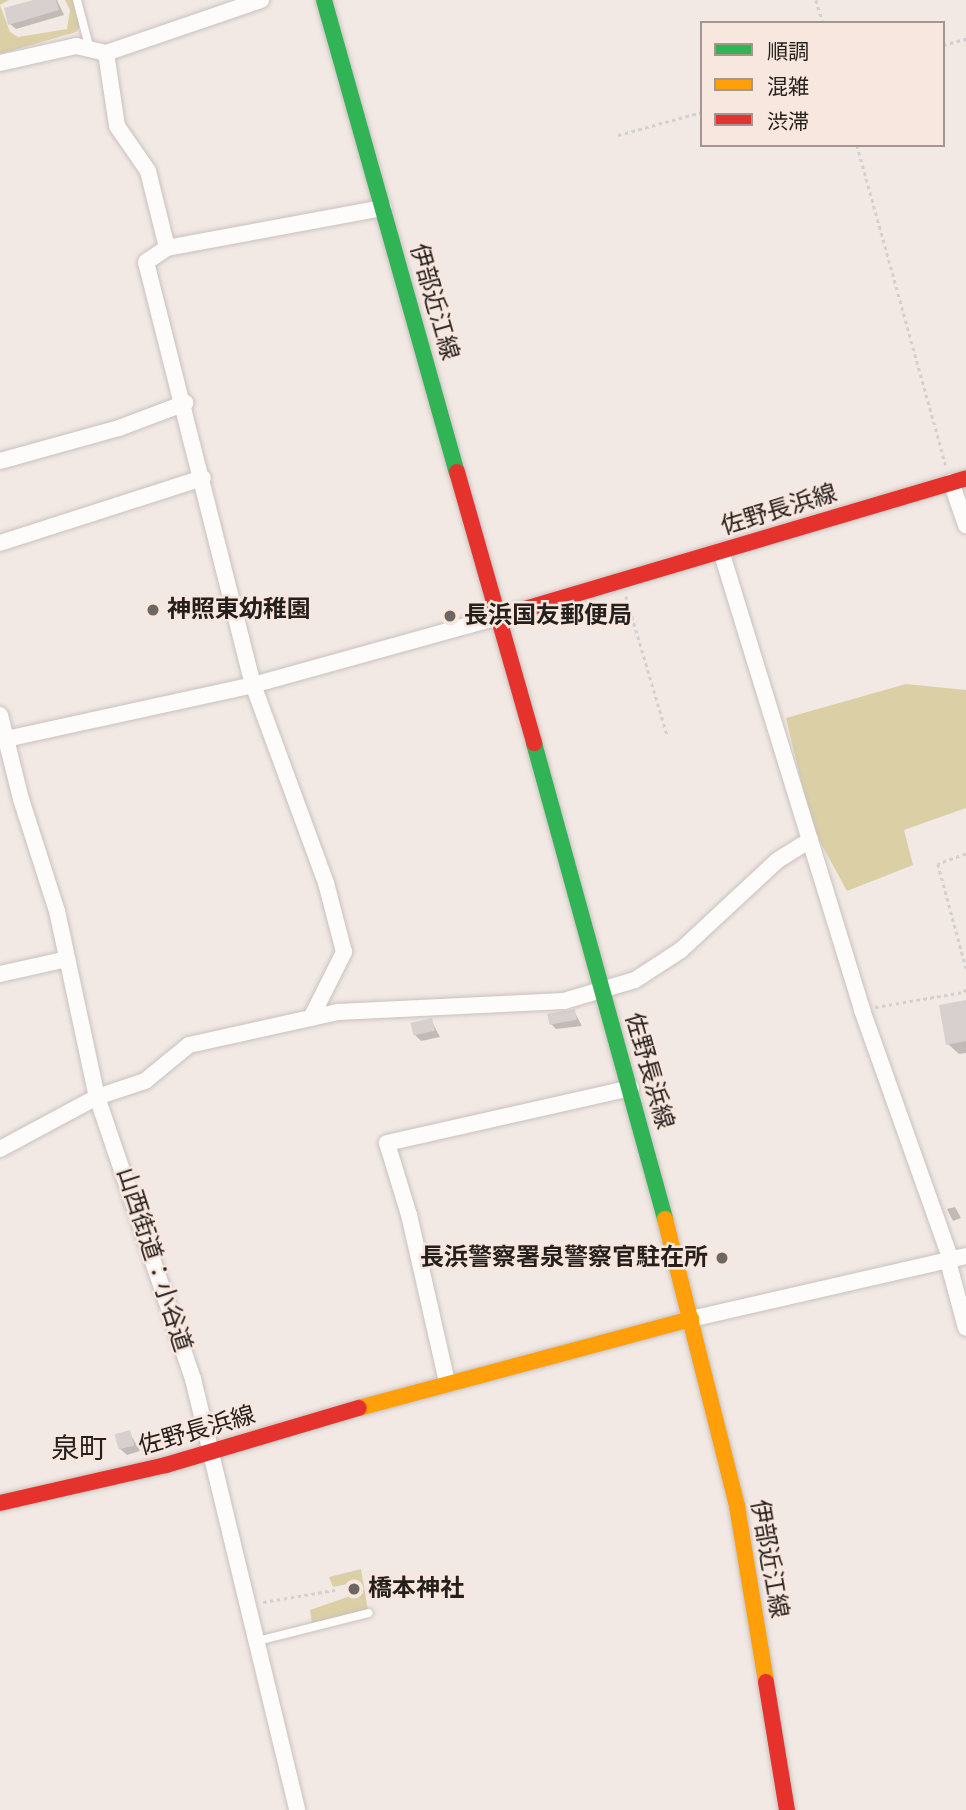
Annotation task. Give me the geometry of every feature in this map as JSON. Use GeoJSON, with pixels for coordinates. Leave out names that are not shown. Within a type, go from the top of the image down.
{"type":"FeatureCollection","features":[{"type":"Feature","properties":{"kind":"main road","name":"伊部近江線"},"geometry":{"type":"LineString","coordinates":[[324,0],[498,617]]}},
{"type":"Feature","properties":{"kind":"main road","name":"佐野長浜線"},"geometry":{"type":"LineString","coordinates":[[0,1503],[212,1450],[447,1381],[691,1319],[631,1088],[498,617],[622,583],[958,480]]}},
{"type":"Feature","properties":{"kind":"main road","name":"伊部近江線"},"geometry":{"type":"LineString","coordinates":[[691,1319],[737,1506],[787,1810]]}},
{"type":"Feature","properties":{"kind":"street"},"geometry":{"type":"LineString","coordinates":[[0,63],[76,46],[98,51],[261,0]]}},
{"type":"Feature","properties":{"kind":"street"},"geometry":{"type":"LineString","coordinates":[[98,51],[117,126],[148,172],[167,248]]}},
{"type":"Feature","properties":{"kind":"street"},"geometry":{"type":"LineString","coordinates":[[312,1016],[344,951],[326,883],[253,685],[185,403],[146,262],[167,248],[383,208]]}},
{"type":"Feature","properties":{"kind":"street"},"geometry":{"type":"LineString","coordinates":[[0,461],[119,428],[185,403]]}},
{"type":"Feature","properties":{"kind":"street"},"geometry":{"type":"LineString","coordinates":[[0,543],[203,478]]}},
{"type":"Feature","properties":{"kind":"street"},"geometry":{"type":"LineString","coordinates":[[958,480],[966,525]]}},
{"type":"Feature","properties":{"kind":"street"},"geometry":{"type":"LineString","coordinates":[[720,551],[862,1010],[955,1259],[966,1328]]}},
{"type":"Feature","properties":{"kind":"street"},"geometry":{"type":"LineString","coordinates":[[6,739],[253,685],[498,617]]}},
{"type":"Feature","properties":{"kind":"street","name":"山西街道：小谷道"},"geometry":{"type":"LineString","coordinates":[[0,715],[67,959],[97,1097],[135,1200],[212,1450],[297,1810]]}},
{"type":"Feature","properties":{"kind":"street"},"geometry":{"type":"LineString","coordinates":[[0,1149],[97,1097],[145,1081],[189,1045],[312,1016],[564,1001],[635,980],[681,950],[778,860],[810,840]]}},
{"type":"Feature","properties":{"kind":"street"},"geometry":{"type":"LineString","coordinates":[[0,974],[67,959]]}},
{"type":"Feature","properties":{"kind":"street"},"geometry":{"type":"LineString","coordinates":[[447,1381],[409,1215],[387,1143],[631,1088]]}},
{"type":"Feature","properties":{"kind":"street"},"geometry":{"type":"LineString","coordinates":[[691,1319],[955,1259]]}},
{"type":"Feature","properties":{"kind":"lane"},"geometry":{"type":"LineString","coordinates":[[77,0],[98,51]]}},
{"type":"Feature","properties":{"kind":"lane"},"geometry":{"type":"LineString","coordinates":[[258,1641],[369,1613]]}},
{"type":"Feature","properties":{"kind":"path"},"geometry":{"type":"LineString","coordinates":[[816,0],[822,21]]}},
{"type":"Feature","properties":{"kind":"path"},"geometry":{"type":"LineString","coordinates":[[945,44],[966,39]]}},
{"type":"Feature","properties":{"kind":"path"},"geometry":{"type":"LineString","coordinates":[[618,135],[700,113]]}},
{"type":"Feature","properties":{"kind":"path"},"geometry":{"type":"LineString","coordinates":[[858,147],[958,480]]}},
{"type":"Feature","properties":{"kind":"path"},"geometry":{"type":"LineString","coordinates":[[622,583],[667,734]]}},
{"type":"Feature","properties":{"kind":"path"},"geometry":{"type":"LineString","coordinates":[[966,854],[938,864],[966,968]]}},
{"type":"Feature","properties":{"kind":"path"},"geometry":{"type":"LineString","coordinates":[[862,1010],[964,992],[966,988]]}},
{"type":"Feature","properties":{"kind":"path"},"geometry":{"type":"LineString","coordinates":[[250,1605],[335,1590]]}},
{"type":"Feature","properties":{"kind":"shaded area"},"geometry":{"type":"Polygon","coordinates":[[[65,0],[75,0],[81,25],[76,32],[0,54],[0,5],[10,32],[18,37],[67,29],[70,10],[65,0]]]}},
{"type":"Feature","properties":{"kind":"shaded area"},"geometry":{"type":"Polygon","coordinates":[[[906,684],[966,690],[966,808],[904,830],[913,865],[847,891],[812,827],[786,718],[906,684]]]}},
{"type":"Feature","properties":{"kind":"shaded area"},"geometry":{"type":"Polygon","coordinates":[[[361,1569],[368,1610],[312,1624],[310,1610],[359,1593],[357,1582],[333,1587],[329,1577],[361,1569]]]}},
{"type":"Feature","properties":{"kind":"building"},"geometry":{"type":"Polygon","coordinates":[[[33,0],[56,0],[59,10],[8,25],[4,8],[33,0]]]}},
{"type":"Feature","properties":{"kind":"building"},"geometry":{"type":"Polygon","coordinates":[[[966,1000],[966,1041],[946,1045],[939,1005],[966,1000]]]}},
{"type":"Feature","properties":{"kind":"building"},"geometry":{"type":"Polygon","coordinates":[[[575,1009],[577,1020],[549,1025],[547,1014],[575,1009]]]}},
{"type":"Feature","properties":{"kind":"building"},"geometry":{"type":"Polygon","coordinates":[[[432,1018],[435,1031],[413,1036],[411,1023],[432,1018]]]}},
{"type":"Feature","properties":{"kind":"building"},"geometry":{"type":"Polygon","coordinates":[[[130,1430],[134,1445],[119,1450],[115,1434],[130,1430]]]}},
{"type":"Feature","properties":{"kind":"traffic: fast"},"geometry":{"type":"LineString","coordinates":[[324,0],[457,472]]}},
{"type":"Feature","properties":{"kind":"traffic: fast"},"geometry":{"type":"LineString","coordinates":[[534,743],[665,1219]]}},
{"type":"Feature","properties":{"kind":"traffic: slow"},"geometry":{"type":"LineString","coordinates":[[665,1219],[737,1506],[766,1682]]}},
{"type":"Feature","properties":{"kind":"traffic: slow"},"geometry":{"type":"LineString","coordinates":[[359,1408],[691,1319]]}},
{"type":"Feature","properties":{"kind":"traffic: jam"},"geometry":{"type":"LineString","coordinates":[[457,472],[534,743]]}},
{"type":"Feature","properties":{"kind":"traffic: jam"},"geometry":{"type":"LineString","coordinates":[[498,617],[966,478]]}},
{"type":"Feature","properties":{"kind":"traffic: jam"},"geometry":{"type":"LineString","coordinates":[[0,1503],[166,1465],[359,1408]]}},
{"type":"Feature","properties":{"kind":"traffic: jam"},"geometry":{"type":"LineString","coordinates":[[766,1682],[787,1810]]}},
{"type":"Feature","properties":{"kind":"place","name":"神照東幼稚園"},"geometry":{"type":"Point","coordinates":[153,610]}},
{"type":"Feature","properties":{"kind":"place","name":"長浜国友郵便局"},"geometry":{"type":"Point","coordinates":[450,616]}},
{"type":"Feature","properties":{"kind":"place","name":"長浜警察署泉警察官駐在所"},"geometry":{"type":"Point","coordinates":[722,1258]}},
{"type":"Feature","properties":{"kind":"place","name":"橋本神社"},"geometry":{"type":"Point","coordinates":[354,1589]}},
{"type":"Feature","properties":{"kind":"district","name":"泉町"},"geometry":{"type":"Point","coordinates":[79,1449]}}]}
